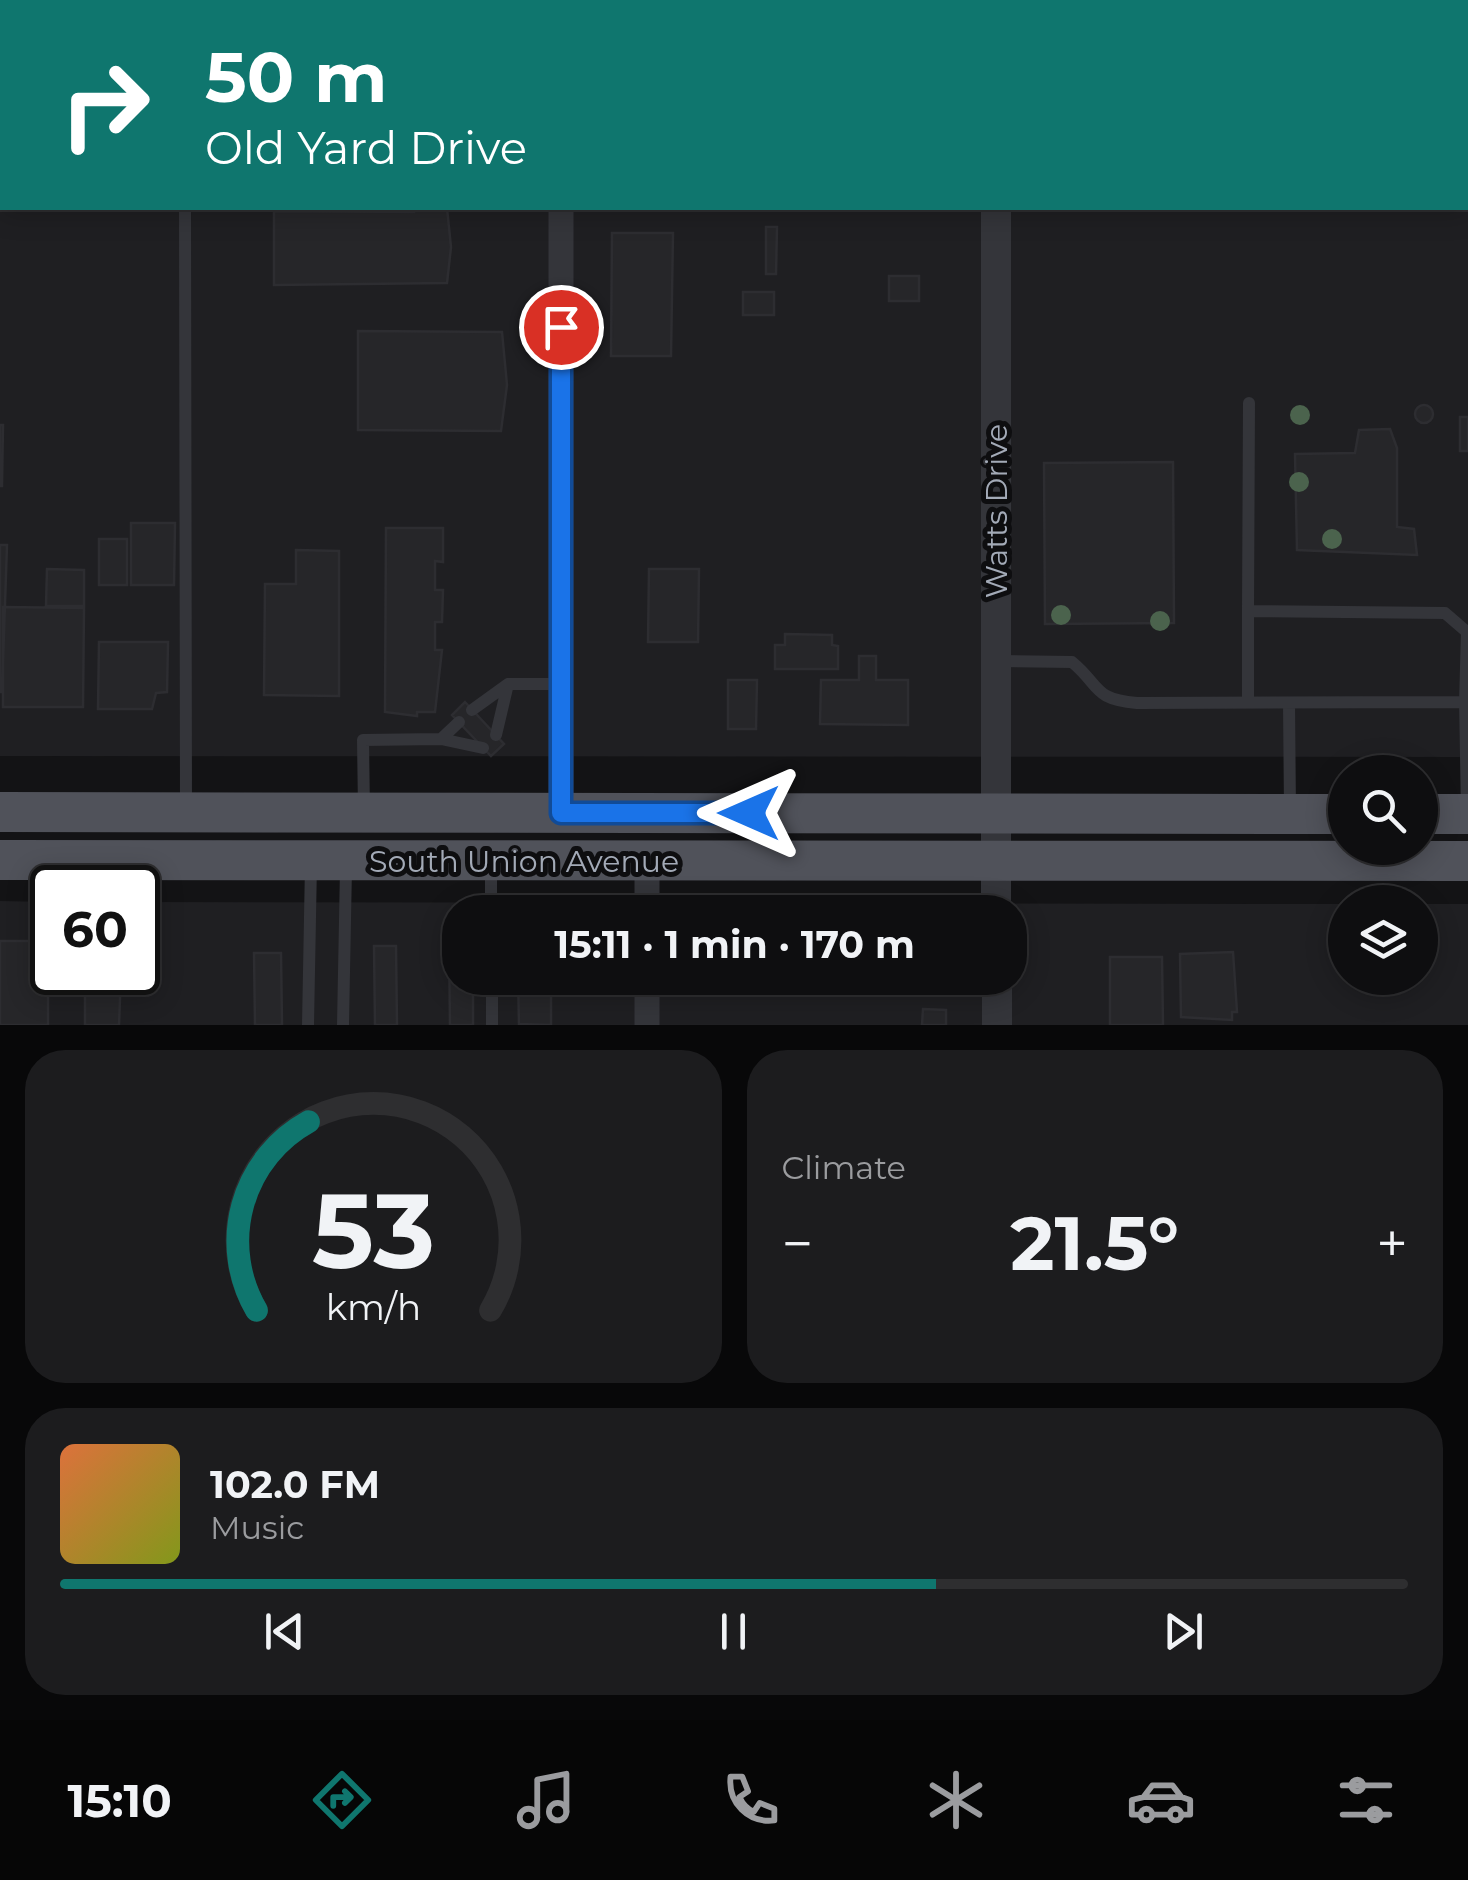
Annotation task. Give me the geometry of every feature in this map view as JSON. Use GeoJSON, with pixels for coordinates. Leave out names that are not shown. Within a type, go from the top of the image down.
{"type":"FeatureCollection","features":[{"type":"Feature","properties":{"kind":"main road","name":"South Union Avenue"},"geometry":{"type":"LineString","coordinates":[[4,816],[186,812],[1328,814]]}},
{"type":"Feature","properties":{"kind":"main road"},"geometry":{"type":"LineString","coordinates":[[1438,814],[1467,814]]}},
{"type":"Feature","properties":{"kind":"main road","name":"South Union Avenue"},"geometry":{"type":"LineString","coordinates":[[0,860],[1468,860]]}},
{"type":"Feature","properties":{"kind":"street"},"geometry":{"type":"LineString","coordinates":[[561,210],[561,813]]}},
{"type":"Feature","properties":{"kind":"street","name":"Watts Drive"},"geometry":{"type":"LineString","coordinates":[[996,210],[996,895]]}},
{"type":"Feature","properties":{"kind":"street"},"geometry":{"type":"LineString","coordinates":[[647,861],[647,895]]}},
{"type":"Feature","properties":{"kind":"street"},"geometry":{"type":"LineString","coordinates":[[647,995],[647,1025]]}},
{"type":"Feature","properties":{"kind":"street"},"geometry":{"type":"LineString","coordinates":[[996,995],[996,1025]]}},
{"type":"Feature","properties":{"kind":"lane"},"geometry":{"type":"LineString","coordinates":[[185,210],[186,812]]}},
{"type":"Feature","properties":{"kind":"lane"},"geometry":{"type":"LineString","coordinates":[[1248,702],[1249,403]]}},
{"type":"Feature","properties":{"kind":"lane"},"geometry":{"type":"LineString","coordinates":[[1248,611],[1445,613],[1468,632],[1467,814]]}},
{"type":"Feature","properties":{"kind":"lane"},"geometry":{"type":"LineString","coordinates":[[996,661],[1072,662],[1090,687],[1110,700],[1465,702]]}},
{"type":"Feature","properties":{"kind":"lane"},"geometry":{"type":"LineString","coordinates":[[472,710],[508,684],[561,684]]}},
{"type":"Feature","properties":{"kind":"lane"},"geometry":{"type":"LineString","coordinates":[[496,735],[508,684]]}},
{"type":"Feature","properties":{"kind":"lane"},"geometry":{"type":"LineString","coordinates":[[1289,703],[1290,814]]}},
{"type":"Feature","properties":{"kind":"lane"},"geometry":{"type":"LineString","coordinates":[[441,739],[459,722]]}},
{"type":"Feature","properties":{"kind":"lane"},"geometry":{"type":"LineString","coordinates":[[364,812],[363,740],[441,739],[483,748]]}},
{"type":"Feature","properties":{"kind":"lane"},"geometry":{"type":"LineString","coordinates":[[308,1025],[329,861]]}},
{"type":"Feature","properties":{"kind":"lane"},"geometry":{"type":"LineString","coordinates":[[329,861],[343,1025]]}},
{"type":"Feature","properties":{"kind":"lane"},"geometry":{"type":"LineString","coordinates":[[491,861],[491,895]]}},
{"type":"Feature","properties":{"kind":"lane"},"geometry":{"type":"LineString","coordinates":[[492,995],[492,1025]]}},
{"type":"Feature","properties":{"kind":"shaded area"},"geometry":{"type":"Polygon","coordinates":[[[0,210],[1468,210],[1468,757],[0,756],[0,210]]]}},
{"type":"Feature","properties":{"kind":"shaded area"},"geometry":{"type":"Polygon","coordinates":[[[0,901],[30,902],[30,995],[160,995],[160,902],[442,903],[442,995],[1027,995],[1027,903],[1328,904],[1328,995],[1438,995],[1438,904],[1468,904],[1468,1025],[0,1025],[0,901]]]}},
{"type":"Feature","properties":{"kind":"building"},"geometry":{"type":"Polygon","coordinates":[[[447,210],[451,247],[447,283],[274,285],[274,211],[447,210]]]}},
{"type":"Feature","properties":{"kind":"building"},"geometry":{"type":"Polygon","coordinates":[[[766,227],[777,227],[776,274],[766,274],[766,227]]]}},
{"type":"Feature","properties":{"kind":"building"},"geometry":{"type":"Polygon","coordinates":[[[612,233],[673,233],[671,356],[611,356],[612,233]]]}},
{"type":"Feature","properties":{"kind":"building"},"geometry":{"type":"Polygon","coordinates":[[[889,276],[919,276],[919,301],[889,301],[889,276]]]}},
{"type":"Feature","properties":{"kind":"building"},"geometry":{"type":"Polygon","coordinates":[[[743,292],[774,292],[774,315],[743,315],[743,292]]]}},
{"type":"Feature","properties":{"kind":"building"},"geometry":{"type":"Polygon","coordinates":[[[358,331],[502,332],[507,385],[501,431],[358,430],[358,331]]]}},
{"type":"Feature","properties":{"kind":"building"},"geometry":{"type":"Polygon","coordinates":[[[1424,405],[1431,407],[1431,421],[1424,423],[1417,421],[1415,414],[1417,407],[1424,405]]]}},
{"type":"Feature","properties":{"kind":"building"},"geometry":{"type":"Polygon","coordinates":[[[1460,417],[1468,417],[1468,451],[1460,451],[1460,417]]]}},
{"type":"Feature","properties":{"kind":"building"},"geometry":{"type":"Polygon","coordinates":[[[3,425],[2,486],[0,486],[3,425]]]}},
{"type":"Feature","properties":{"kind":"building"},"geometry":{"type":"Polygon","coordinates":[[[1390,429],[1397,448],[1397,527],[1414,529],[1417,555],[1297,550],[1295,454],[1355,453],[1359,430],[1390,429]]]}},
{"type":"Feature","properties":{"kind":"building"},"geometry":{"type":"Polygon","coordinates":[[[1173,462],[1174,623],[1045,624],[1044,463],[1173,462]]]}},
{"type":"Feature","properties":{"kind":"building"},"geometry":{"type":"Polygon","coordinates":[[[131,523],[175,523],[174,585],[131,585],[131,523]]]}},
{"type":"Feature","properties":{"kind":"building"},"geometry":{"type":"Polygon","coordinates":[[[386,528],[443,528],[443,562],[435,561],[435,590],[443,590],[442,622],[435,622],[435,650],[442,650],[435,712],[417,712],[417,716],[385,712],[386,528]]]}},
{"type":"Feature","properties":{"kind":"building"},"geometry":{"type":"Polygon","coordinates":[[[99,539],[127,539],[127,585],[99,585],[99,539]]]}},
{"type":"Feature","properties":{"kind":"building"},"geometry":{"type":"Polygon","coordinates":[[[0,545],[7,545],[2,692],[0,692],[0,545]]]}},
{"type":"Feature","properties":{"kind":"building"},"geometry":{"type":"Polygon","coordinates":[[[296,550],[339,551],[339,696],[264,695],[265,584],[296,584],[296,550]]]}},
{"type":"Feature","properties":{"kind":"building"},"geometry":{"type":"Polygon","coordinates":[[[47,569],[84,570],[84,606],[46,606],[47,569]]]}},
{"type":"Feature","properties":{"kind":"building"},"geometry":{"type":"Polygon","coordinates":[[[649,569],[699,569],[698,642],[648,642],[649,569]]]}},
{"type":"Feature","properties":{"kind":"building"},"geometry":{"type":"Polygon","coordinates":[[[3,607],[84,608],[83,707],[3,707],[3,607]]]}},
{"type":"Feature","properties":{"kind":"building"},"geometry":{"type":"Polygon","coordinates":[[[785,634],[832,635],[832,645],[838,646],[838,669],[775,669],[775,645],[785,645],[785,634]]]}},
{"type":"Feature","properties":{"kind":"building"},"geometry":{"type":"Polygon","coordinates":[[[99,642],[168,642],[167,692],[156,693],[152,709],[98,709],[99,642]]]}},
{"type":"Feature","properties":{"kind":"building"},"geometry":{"type":"Polygon","coordinates":[[[859,656],[876,656],[876,680],[908,680],[908,725],[820,724],[821,680],[859,680],[859,656]]]}},
{"type":"Feature","properties":{"kind":"building"},"geometry":{"type":"Polygon","coordinates":[[[728,680],[757,680],[756,729],[728,729],[728,680]]]}},
{"type":"Feature","properties":{"kind":"building"},"geometry":{"type":"Polygon","coordinates":[[[465,702],[504,744],[491,756],[452,715],[465,702]]]}},
{"type":"Feature","properties":{"kind":"building"},"geometry":{"type":"Polygon","coordinates":[[[0,941],[30,941],[30,995],[48,995],[48,1025],[0,1025],[0,941]]]}},
{"type":"Feature","properties":{"kind":"building"},"geometry":{"type":"Polygon","coordinates":[[[374,946],[396,946],[397,1025],[375,1025],[374,946]]]}},
{"type":"Feature","properties":{"kind":"building"},"geometry":{"type":"Polygon","coordinates":[[[1233,952],[1237,1012],[1232,1012],[1232,1020],[1181,1017],[1180,954],[1233,952]]]}},
{"type":"Feature","properties":{"kind":"building"},"geometry":{"type":"Polygon","coordinates":[[[254,953],[281,953],[282,1025],[255,1025],[254,953]]]}},
{"type":"Feature","properties":{"kind":"building"},"geometry":{"type":"Polygon","coordinates":[[[1110,957],[1162,957],[1163,1025],[1110,1025],[1110,957]]]}},
{"type":"Feature","properties":{"kind":"building"},"geometry":{"type":"Polygon","coordinates":[[[85,995],[120,995],[119,1025],[85,1025],[85,995]]]}},
{"type":"Feature","properties":{"kind":"building"},"geometry":{"type":"Polygon","coordinates":[[[450,995],[473,995],[473,1025],[450,1025],[450,995]]]}},
{"type":"Feature","properties":{"kind":"building"},"geometry":{"type":"Polygon","coordinates":[[[518,995],[551,995],[551,1025],[519,1024],[518,995]]]}},
{"type":"Feature","properties":{"kind":"building"},"geometry":{"type":"Polygon","coordinates":[[[923,1009],[946,1010],[946,1025],[922,1025],[923,1009]]]}},
{"type":"Feature","properties":{"kind":"route"},"geometry":{"type":"LineString","coordinates":[[561,327],[561,813],[749,813]]}}]}
